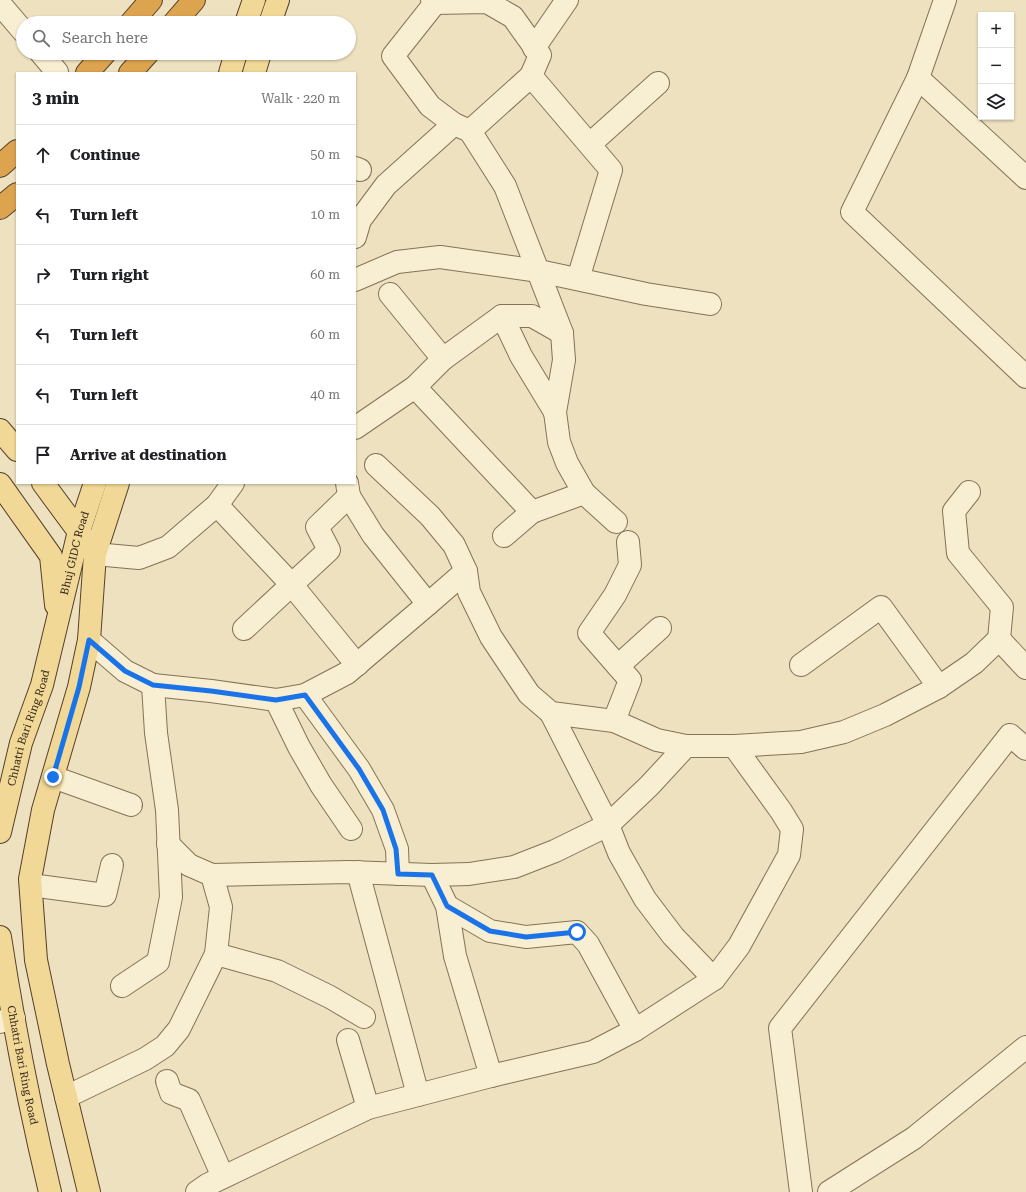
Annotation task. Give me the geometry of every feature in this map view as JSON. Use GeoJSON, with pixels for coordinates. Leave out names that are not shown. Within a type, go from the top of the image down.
{"type":"FeatureCollection","features":[{"type":"Feature","properties":{"kind":"highway"},"geometry":{"type":"LineString","coordinates":[[137,16],[151,0]]}},
{"type":"Feature","properties":{"kind":"highway"},"geometry":{"type":"LineString","coordinates":[[180,16],[194,0]]}},
{"type":"Feature","properties":{"kind":"highway"},"geometry":{"type":"LineString","coordinates":[[88,72],[99,60]]}},
{"type":"Feature","properties":{"kind":"highway"},"geometry":{"type":"LineString","coordinates":[[131,72],[142,60]]}},
{"type":"Feature","properties":{"kind":"highway"},"geometry":{"type":"LineString","coordinates":[[0,166],[16,152]]}},
{"type":"Feature","properties":{"kind":"highway"},"geometry":{"type":"LineString","coordinates":[[0,208],[16,195]]}},
{"type":"Feature","properties":{"kind":"main road"},"geometry":{"type":"LineString","coordinates":[[248,16],[254,0]]}},
{"type":"Feature","properties":{"kind":"main road"},"geometry":{"type":"LineString","coordinates":[[272,16],[278,0]]}},
{"type":"Feature","properties":{"kind":"main road"},"geometry":{"type":"LineString","coordinates":[[230,72],[234,60]]}},
{"type":"Feature","properties":{"kind":"main road"},"geometry":{"type":"LineString","coordinates":[[254,72],[258,60]]}},
{"type":"Feature","properties":{"kind":"main road"},"geometry":{"type":"LineString","coordinates":[[0,430],[16,449]]}},
{"type":"Feature","properties":{"kind":"main road"},"geometry":{"type":"LineString","coordinates":[[0,484],[51,556],[57,624]]}},
{"type":"Feature","properties":{"kind":"main road"},"geometry":{"type":"LineString","coordinates":[[43,484],[95,554]]}},
{"type":"Feature","properties":{"kind":"main road","name":"Bhuj GIDC Road"},"geometry":{"type":"LineString","coordinates":[[57,624],[79,531],[95,484]]}},
{"type":"Feature","properties":{"kind":"main road","name":"Bhuj GIDC Road"},"geometry":{"type":"LineString","coordinates":[[89,1192],[66,1097],[36,960],[30,879],[43,810],[79,687],[89,640],[95,554],[118,484]]}},
{"type":"Feature","properties":{"kind":"main road","name":"Chhatri Bari Ring Road"},"geometry":{"type":"LineString","coordinates":[[0,832],[22,743],[42,685],[57,624]]}},
{"type":"Feature","properties":{"kind":"main road","name":"Chhatri Bari Ring Road"},"geometry":{"type":"LineString","coordinates":[[0,937],[7,1020],[33,1119],[50,1192]]}},
{"type":"Feature","properties":{"kind":"street"},"geometry":{"type":"LineString","coordinates":[[534,48],[567,0]]}},
{"type":"Feature","properties":{"kind":"street"},"geometry":{"type":"LineString","coordinates":[[946,0],[918,78],[852,212],[1026,377]]}},
{"type":"Feature","properties":{"kind":"street"},"geometry":{"type":"LineString","coordinates":[[356,234],[360,220],[386,185],[462,127],[531,76],[540,55],[513,17],[488,1],[433,2],[393,56],[430,106],[462,127],[505,186],[539,270],[562,333],[564,360],[555,412],[560,442],[567,463],[584,493],[616,522]]}},
{"type":"Feature","properties":{"kind":"street"},"geometry":{"type":"LineString","coordinates":[[0,4],[16,23]]}},
{"type":"Feature","properties":{"kind":"street"},"geometry":{"type":"LineString","coordinates":[[47,60],[57,72]]}},
{"type":"Feature","properties":{"kind":"street"},"geometry":{"type":"LineString","coordinates":[[531,76],[611,170],[578,279]]}},
{"type":"Feature","properties":{"kind":"street"},"geometry":{"type":"LineString","coordinates":[[918,78],[1026,178]]}},
{"type":"Feature","properties":{"kind":"street"},"geometry":{"type":"LineString","coordinates":[[590,144],[658,83]]}},
{"type":"Feature","properties":{"kind":"street"},"geometry":{"type":"LineString","coordinates":[[356,280],[397,262],[440,256],[539,270],[646,294],[710,304]]}},
{"type":"Feature","properties":{"kind":"street"},"geometry":{"type":"LineString","coordinates":[[390,294],[443,359]]}},
{"type":"Feature","properties":{"kind":"street"},"geometry":{"type":"LineString","coordinates":[[356,427],[415,387],[443,359],[502,316],[532,316],[562,333]]}},
{"type":"Feature","properties":{"kind":"street"},"geometry":{"type":"LineString","coordinates":[[502,316],[521,356],[555,412]]}},
{"type":"Feature","properties":{"kind":"street"},"geometry":{"type":"LineString","coordinates":[[415,387],[532,512]]}},
{"type":"Feature","properties":{"kind":"street"},"geometry":{"type":"LineString","coordinates":[[376,465],[430,516],[454,545],[466,570],[469,592],[491,637],[529,694],[551,713],[608,825],[618,853],[645,899],[673,936],[714,979]]}},
{"type":"Feature","properties":{"kind":"street"},"geometry":{"type":"LineString","coordinates":[[95,554],[139,558],[168,547],[217,505],[232,484]]}},
{"type":"Feature","properties":{"kind":"street"},"geometry":{"type":"LineString","coordinates":[[244,629],[329,550],[316,527],[348,489],[373,535],[428,604]]}},
{"type":"Feature","properties":{"kind":"street"},"geometry":{"type":"LineString","coordinates":[[551,713],[614,721],[657,740],[686,746],[734,746],[801,742],[844,732],[885,715],[939,688],[974,663],[999,639],[1002,607],[958,553],[954,511],[969,492]]}},
{"type":"Feature","properties":{"kind":"street"},"geometry":{"type":"LineString","coordinates":[[504,536],[532,512],[584,493]]}},
{"type":"Feature","properties":{"kind":"street"},"geometry":{"type":"LineString","coordinates":[[217,505],[292,585],[358,665]]}},
{"type":"Feature","properties":{"kind":"street"},"geometry":{"type":"LineString","coordinates":[[614,721],[630,680],[589,633],[615,595],[630,565],[628,542]]}},
{"type":"Feature","properties":{"kind":"street"},"geometry":{"type":"LineString","coordinates":[[89,640],[125,671],[153,685],[276,700],[305,695],[347,673],[358,665],[466,570]]}},
{"type":"Feature","properties":{"kind":"street"},"geometry":{"type":"LineString","coordinates":[[801,666],[881,607],[939,688]]}},
{"type":"Feature","properties":{"kind":"street"},"geometry":{"type":"LineString","coordinates":[[618,666],[660,628]]}},
{"type":"Feature","properties":{"kind":"street"},"geometry":{"type":"LineString","coordinates":[[999,639],[1026,668]]}},
{"type":"Feature","properties":{"kind":"street"},"geometry":{"type":"LineString","coordinates":[[122,986],[158,962],[171,897],[167,810],[156,732],[153,685]]}},
{"type":"Feature","properties":{"kind":"street"},"geometry":{"type":"LineString","coordinates":[[305,695],[359,769],[383,810],[396,849],[398,874]]}},
{"type":"Feature","properties":{"kind":"street"},"geometry":{"type":"LineString","coordinates":[[276,700],[299,746],[322,785],[352,829]]}},
{"type":"Feature","properties":{"kind":"street"},"geometry":{"type":"LineString","coordinates":[[801,1192],[780,1028],[1010,735],[1026,749]]}},
{"type":"Feature","properties":{"kind":"street"},"geometry":{"type":"LineString","coordinates":[[168,844],[189,865],[212,875],[358,872],[432,875],[469,874],[514,867],[555,851],[608,825],[686,746]]}},
{"type":"Feature","properties":{"kind":"street"},"geometry":{"type":"LineString","coordinates":[[196,1192],[223,1177],[368,1108],[491,1076],[592,1052],[635,1030],[714,979],[739,946],[789,855],[792,829],[781,811],[734,746]]}},
{"type":"Feature","properties":{"kind":"street"},"geometry":{"type":"LineString","coordinates":[[53,777],[131,804]]}},
{"type":"Feature","properties":{"kind":"street"},"geometry":{"type":"LineString","coordinates":[[31,885],[105,895],[112,865]]}},
{"type":"Feature","properties":{"kind":"street"},"geometry":{"type":"LineString","coordinates":[[358,872],[418,1095]]}},
{"type":"Feature","properties":{"kind":"street"},"geometry":{"type":"LineString","coordinates":[[66,1097],[145,1059],[165,1046],[179,1029],[216,954],[221,907],[212,875]]}},
{"type":"Feature","properties":{"kind":"street"},"geometry":{"type":"LineString","coordinates":[[432,875],[447,906],[455,956],[491,1076]]}},
{"type":"Feature","properties":{"kind":"street"},"geometry":{"type":"LineString","coordinates":[[447,906],[490,931],[526,937],[577,932],[588,944],[635,1030]]}},
{"type":"Feature","properties":{"kind":"street"},"geometry":{"type":"LineString","coordinates":[[216,954],[277,971],[330,997],[364,1017]]}},
{"type":"Feature","properties":{"kind":"street"},"geometry":{"type":"LineString","coordinates":[[348,1040],[368,1108]]}},
{"type":"Feature","properties":{"kind":"street"},"geometry":{"type":"LineString","coordinates":[[829,1192],[914,1138],[1026,1047]]}},
{"type":"Feature","properties":{"kind":"street"},"geometry":{"type":"LineString","coordinates":[[167,1081],[171,1093],[189,1100],[223,1177]]}},
{"type":"Feature","properties":{"kind":"route"},"geometry":{"type":"LineString","coordinates":[[53,777],[79,687],[89,640],[125,671],[153,685],[276,700],[305,695],[359,769],[383,810],[396,849],[398,874],[432,875],[447,906],[490,931],[526,937],[577,932]]}}]}
